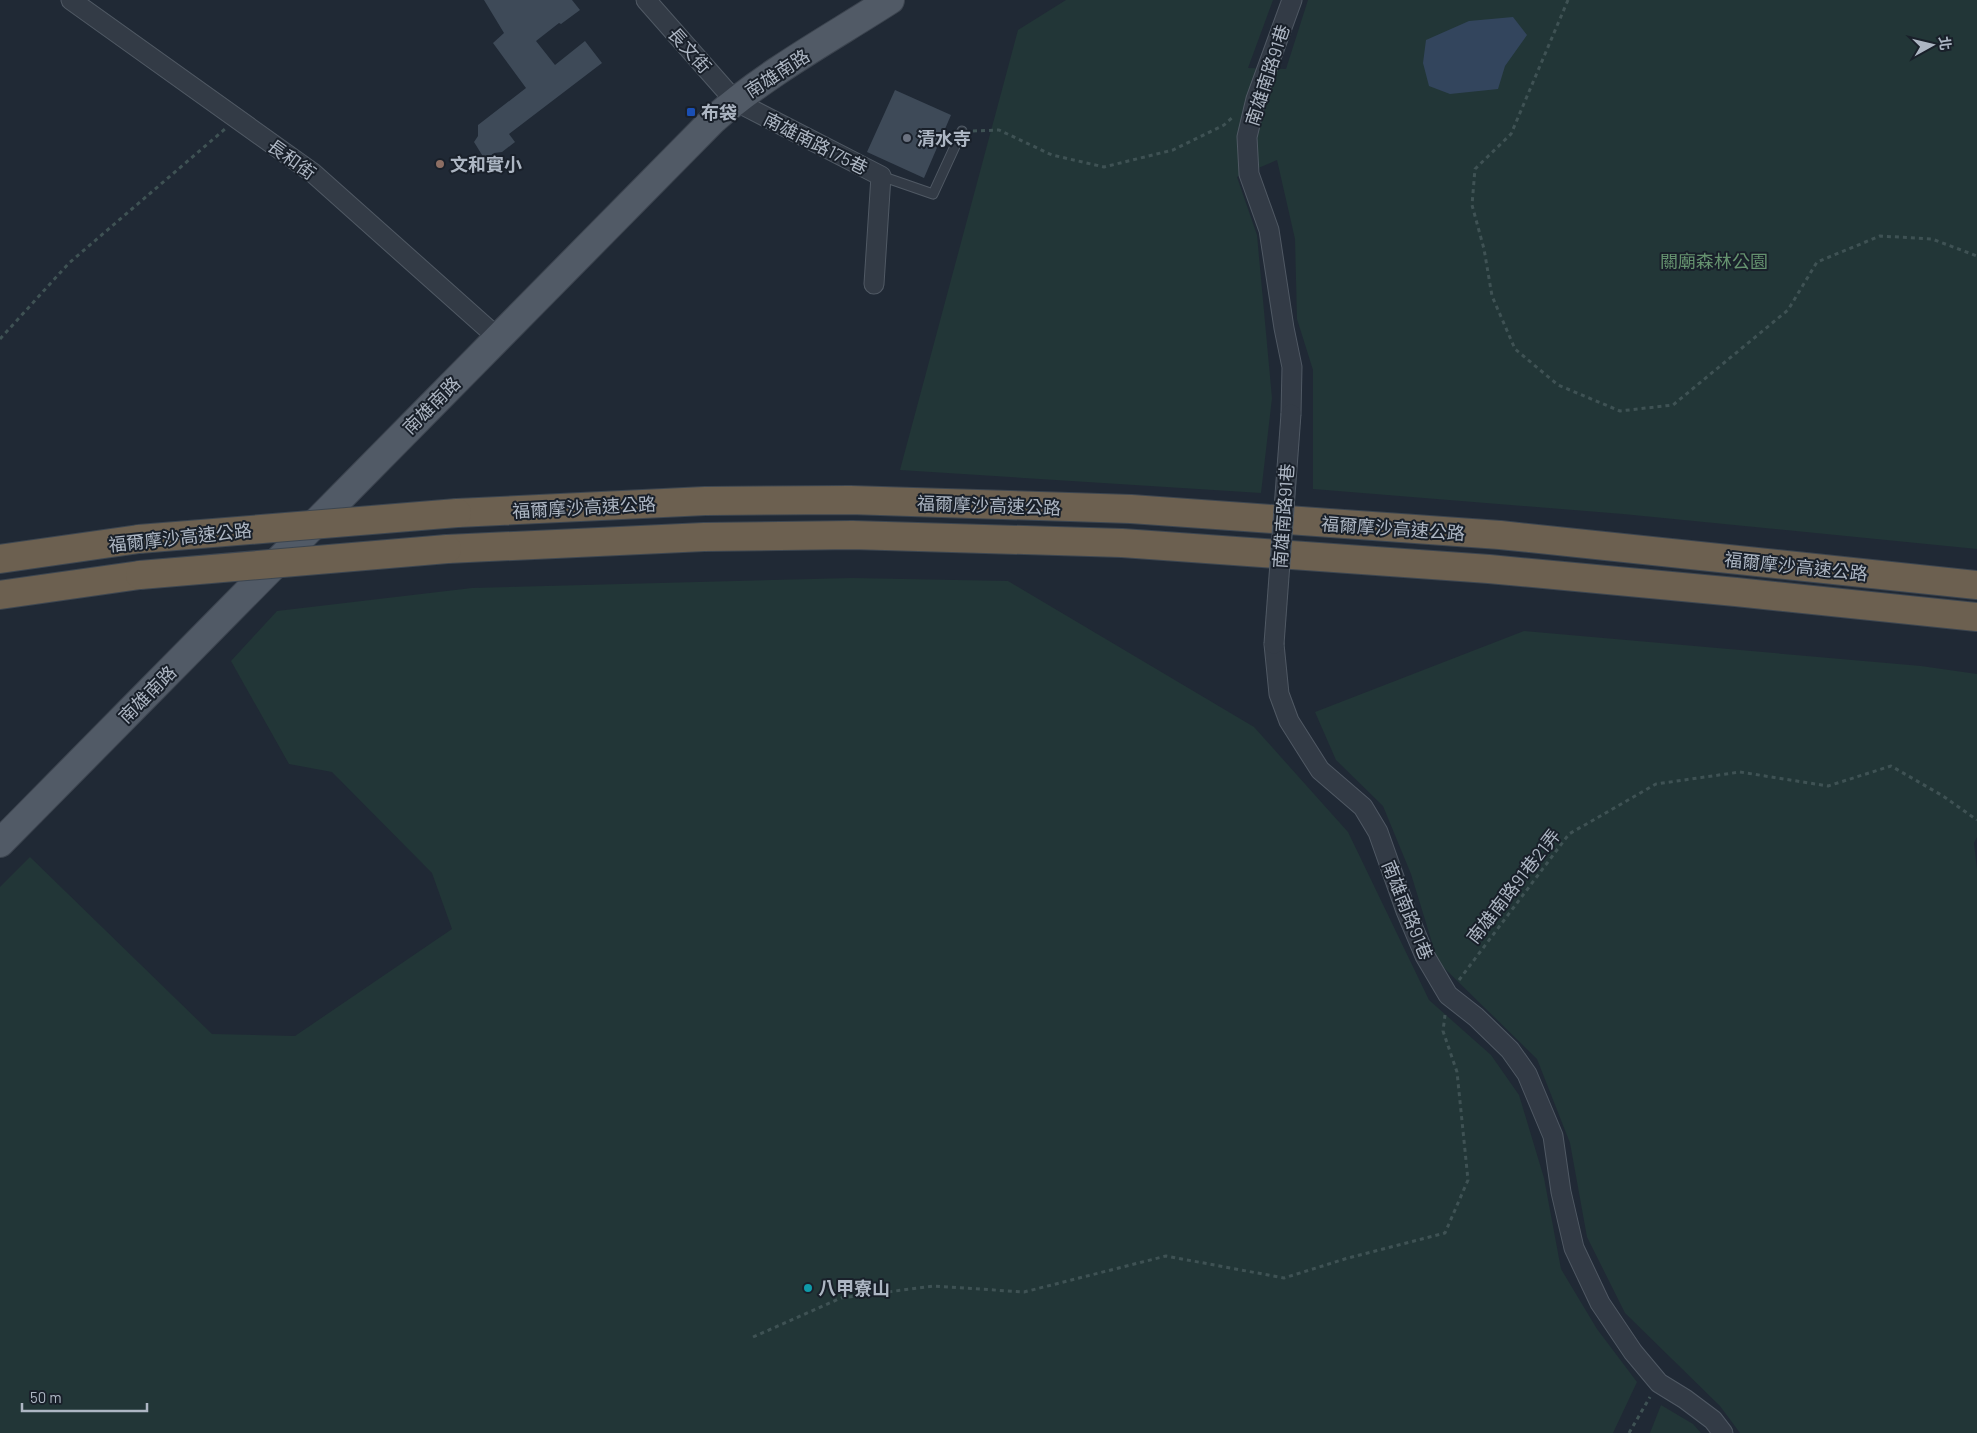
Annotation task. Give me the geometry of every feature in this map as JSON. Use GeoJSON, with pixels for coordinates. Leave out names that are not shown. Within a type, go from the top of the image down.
{"type":"FeatureCollection","features":[{"type":"Feature","properties":{"kind":"highway","name":"福爾摩沙高速公路"},"geometry":{"type":"LineString","coordinates":[[0,559],[139,539],[457,513],[705,501],[840,500],[1131,509],[1500,535],[1977,585]]}},
{"type":"Feature","properties":{"kind":"highway","name":"福爾摩沙高速公路"},"geometry":{"type":"LineString","coordinates":[[0,595],[140,575],[447,550],[704,537],[842,535],[1122,543],[1489,569],[1736,592],[1977,618]]}},
{"type":"Feature","properties":{"kind":"highway"},"geometry":{"type":"LineString","coordinates":[[1941,581],[1977,571]]}},
{"type":"Feature","properties":{"kind":"main road","name":"南雄南路"},"geometry":{"type":"LineString","coordinates":[[0,843],[713,120],[735,101],[890,0]]}},
{"type":"Feature","properties":{"kind":"street","name":"長和街"},"geometry":{"type":"LineString","coordinates":[[71,0],[313,173],[498,338]]}},
{"type":"Feature","properties":{"kind":"street","name":"長文街"},"geometry":{"type":"LineString","coordinates":[[646,0],[735,101]]}},
{"type":"Feature","properties":{"kind":"street","name":"南雄南路91巷"},"geometry":{"type":"LineString","coordinates":[[1292,0],[1256,99],[1246,137],[1249,174],[1269,230],[1292,367],[1291,414],[1274,644],[1279,694],[1289,722],[1320,770],[1363,807],[1378,832],[1406,911],[1425,956],[1448,995]]}},
{"type":"Feature","properties":{"kind":"street","name":"南雄南路175巷"},"geometry":{"type":"LineString","coordinates":[[735,101],[881,176],[874,284]]}},
{"type":"Feature","properties":{"kind":"street"},"geometry":{"type":"LineString","coordinates":[[1448,995],[1476,1017],[1510,1050],[1527,1074],[1553,1136],[1574,1248],[1600,1303],[1633,1352],[1658,1383],[1685,1399],[1713,1420],[1723,1433]]}},
{"type":"Feature","properties":{"kind":"lane"},"geometry":{"type":"LineString","coordinates":[[881,176],[933,194],[962,131]]}},
{"type":"Feature","properties":{"kind":"path"},"geometry":{"type":"LineString","coordinates":[[1568,0],[1512,134],[1475,169],[1472,204],[1484,249],[1492,296],[1516,350],[1558,386],[1620,411],[1673,405],[1788,310],[1817,262],[1880,236],[1932,239],[1977,256]]}},
{"type":"Feature","properties":{"kind":"path"},"geometry":{"type":"LineString","coordinates":[[962,131],[999,130],[1052,156],[1104,167],[1173,150],[1224,125],[1256,99]]}},
{"type":"Feature","properties":{"kind":"path"},"geometry":{"type":"LineString","coordinates":[[0,339],[70,263],[237,119]]}},
{"type":"Feature","properties":{"kind":"path","name":"南雄南路91巷21弄"},"geometry":{"type":"LineString","coordinates":[[1448,995],[1569,834],[1656,784],[1740,772],[1828,786],[1891,766],[1943,796],[1977,820]]}},
{"type":"Feature","properties":{"kind":"path"},"geometry":{"type":"LineString","coordinates":[[753,1337],[841,1298],[934,1286],[1024,1292],[1166,1256],[1284,1278],[1348,1258],[1446,1234],[1468,1180],[1456,1072],[1443,1031],[1448,995]]}},
{"type":"Feature","properties":{"kind":"path"},"geometry":{"type":"LineString","coordinates":[[1629,1433],[1658,1383]]}},
{"type":"Feature","properties":{"kind":"green space","name":"關廟森林公園"},"geometry":{"type":"Polygon","coordinates":[[[1066,0],[1273,0],[1248,68],[1286,69],[1308,0],[1977,0],[1977,549],[1623,514],[1313,489],[1313,370],[1297,319],[1295,239],[1277,160],[1237,177],[1257,235],[1272,398],[1261,493],[900,470],[1018,30],[1066,0]]]}},
{"type":"Feature","properties":{"kind":"green space"},"geometry":{"type":"Polygon","coordinates":[[[852,578],[1008,581],[1254,727],[1348,832],[1429,1000],[1491,1055],[1519,1095],[1544,1178],[1561,1269],[1597,1329],[1637,1382],[1613,1433],[0,1433],[0,887],[30,857],[212,1034],[295,1036],[452,929],[432,873],[332,772],[289,764],[231,661],[277,611],[472,588],[852,578]]]}},
{"type":"Feature","properties":{"kind":"green space"},"geometry":{"type":"Polygon","coordinates":[[[1524,631],[1921,666],[1977,674],[1977,837],[1974,843],[1977,869],[1977,1433],[1740,1433],[1720,1406],[1625,1313],[1587,1237],[1570,1143],[1537,1059],[1438,962],[1411,874],[1383,806],[1336,760],[1315,712],[1524,631]]]}},
{"type":"Feature","properties":{"kind":"green space"},"geometry":{"type":"Polygon","coordinates":[[[1661,1405],[1693,1424],[1701,1433],[1650,1433],[1661,1405]]]}},
{"type":"Feature","properties":{"kind":"water"},"geometry":{"type":"Polygon","coordinates":[[[1513,17],[1527,35],[1505,66],[1498,89],[1450,94],[1429,86],[1423,63],[1426,40],[1469,21],[1513,17]]]}},
{"type":"Feature","properties":{"kind":"building"},"geometry":{"type":"Polygon","coordinates":[[[484,0],[572,0],[580,10],[536,41],[555,65],[585,41],[602,63],[509,134],[515,142],[502,152],[494,153],[487,163],[474,142],[478,136],[478,125],[526,88],[493,43],[504,33],[484,0]]]}},
{"type":"Feature","properties":{"kind":"building","name":"清水寺"},"geometry":{"type":"Polygon","coordinates":[[[895,90],[951,115],[924,178],[867,152],[895,90]]]}},
{"type":"Feature","properties":{"kind":"place","name":"布袋"},"geometry":{"type":"Point","coordinates":[691,112]}},
{"type":"Feature","properties":{"kind":"place","name":"清水寺"},"geometry":{"type":"Point","coordinates":[907,138]}},
{"type":"Feature","properties":{"kind":"place","name":"文和實小"},"geometry":{"type":"Point","coordinates":[440,164]}},
{"type":"Feature","properties":{"kind":"place","name":"八甲寮山"},"geometry":{"type":"Point","coordinates":[808,1288]}}]}
